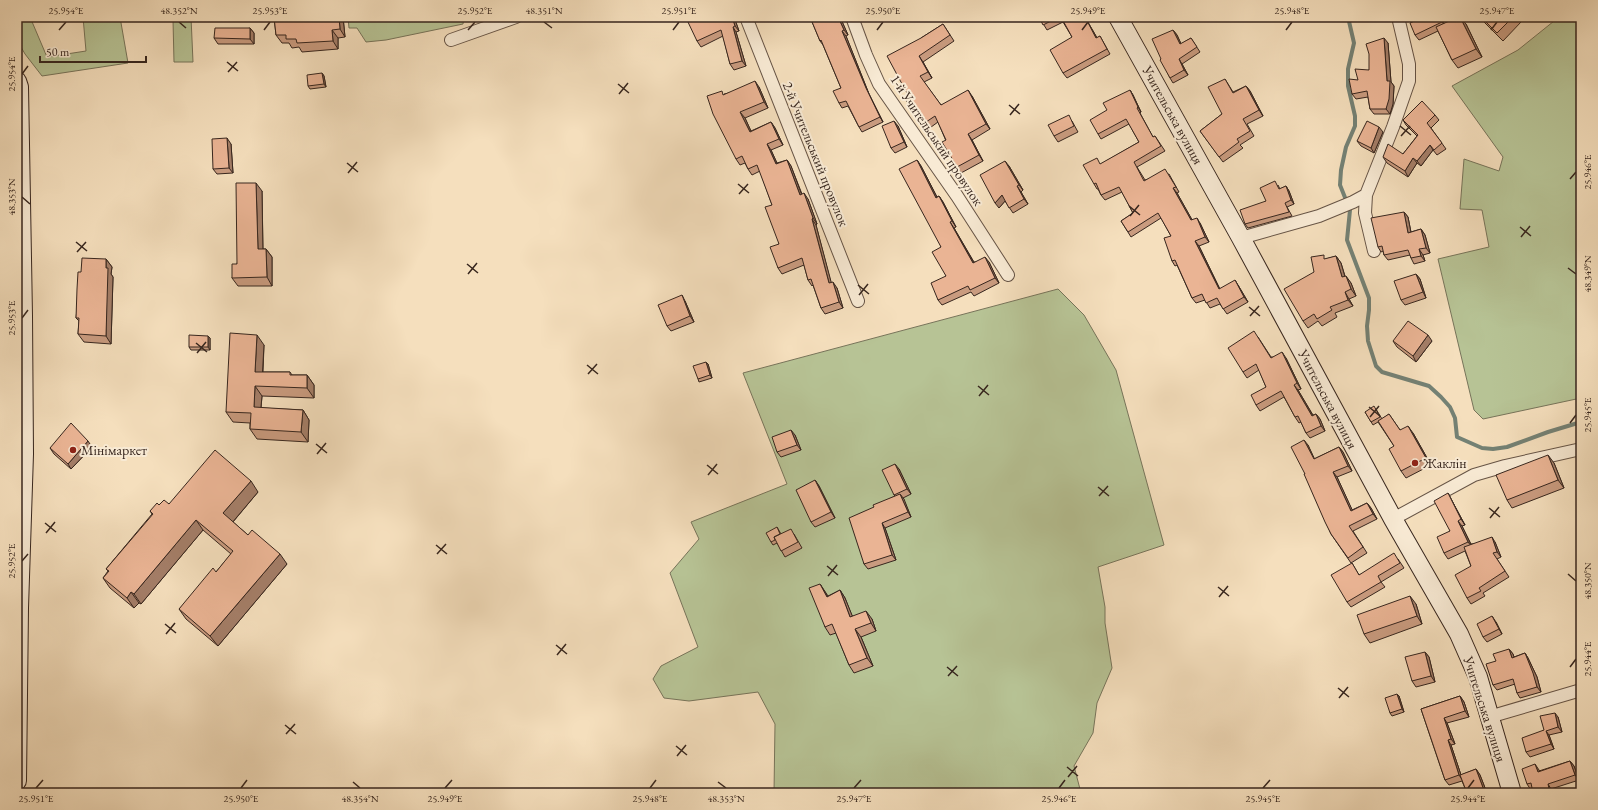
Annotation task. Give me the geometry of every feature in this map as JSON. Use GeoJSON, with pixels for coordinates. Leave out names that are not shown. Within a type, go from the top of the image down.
{"type":"FeatureCollection","features":[{"type":"Feature","properties":{"kind":"main road","name":"Учительська вулиця"},"geometry":{"type":"LineString","coordinates":[[1118,17],[1241,238],[1394,519],[1459,634],[1478,677],[1512,793]]}},
{"type":"Feature","properties":{"kind":"main road"},"geometry":{"type":"LineString","coordinates":[[17,81],[19,95],[24,316],[24,431],[19,608],[17,781]]}},
{"type":"Feature","properties":{"kind":"street"},"geometry":{"type":"LineString","coordinates":[[451,40],[516,17]]}},
{"type":"Feature","properties":{"kind":"street","name":"2-й Учительський провулок"},"geometry":{"type":"LineString","coordinates":[[746,17],[858,301]]}},
{"type":"Feature","properties":{"kind":"street","name":"1-й Учительський провулок"},"geometry":{"type":"LineString","coordinates":[[852,17],[866,55],[879,84],[957,196],[1008,275]]}},
{"type":"Feature","properties":{"kind":"street"},"geometry":{"type":"LineString","coordinates":[[1374,251],[1365,213],[1366,195],[1393,127],[1409,81],[1409,64],[1398,17]]}},
{"type":"Feature","properties":{"kind":"street"},"geometry":{"type":"LineString","coordinates":[[1241,238],[1319,216],[1366,195]]}},
{"type":"Feature","properties":{"kind":"street"},"geometry":{"type":"LineString","coordinates":[[1394,519],[1474,475],[1505,466],[1581,449]]}},
{"type":"Feature","properties":{"kind":"street"},"geometry":{"type":"LineString","coordinates":[[1489,717],[1581,690]]}},
{"type":"Feature","properties":{"kind":"green space"},"geometry":{"type":"Polygon","coordinates":[[[17,17],[30,17],[47,57],[86,51],[83,17],[120,17],[128,63],[42,76],[25,54],[17,40],[17,17]]]}},
{"type":"Feature","properties":{"kind":"green space"},"geometry":{"type":"Polygon","coordinates":[[[164,17],[191,17],[193,62],[174,62],[173,20],[164,17]]]}},
{"type":"Feature","properties":{"kind":"green space"},"geometry":{"type":"Polygon","coordinates":[[[348,17],[464,17],[463,24],[386,40],[366,42],[357,28],[349,28],[348,17]]]}},
{"type":"Feature","properties":{"kind":"green space"},"geometry":{"type":"Polygon","coordinates":[[[1559,17],[1581,17],[1581,398],[1483,419],[1474,410],[1438,259],[1489,247],[1482,210],[1460,209],[1464,159],[1499,171],[1503,157],[1452,86],[1518,50],[1559,17]]]}},
{"type":"Feature","properties":{"kind":"green space"},"geometry":{"type":"Polygon","coordinates":[[[1058,289],[1084,315],[1116,370],[1164,545],[1098,567],[1105,607],[1105,623],[1112,668],[1097,703],[1093,733],[1074,766],[1081,793],[774,793],[775,724],[758,692],[689,701],[664,698],[653,679],[661,666],[698,647],[670,573],[699,539],[691,522],[787,484],[743,373],[1058,289]]]}},
{"type":"Feature","properties":{"kind":"building"},"geometry":{"type":"Polygon","coordinates":[[[274,17],[339,17],[340,29],[332,30],[333,41],[297,43],[296,39],[286,39],[286,35],[276,35],[274,17]]]}},
{"type":"Feature","properties":{"kind":"building"},"geometry":{"type":"Polygon","coordinates":[[[693,17],[732,17],[735,26],[733,27],[742,61],[730,64],[721,30],[697,41],[687,20],[693,17]]]}},
{"type":"Feature","properties":{"kind":"building"},"geometry":{"type":"Polygon","coordinates":[[[810,17],[838,17],[844,30],[842,31],[880,117],[859,127],[846,101],[839,103],[833,91],[841,88],[810,17]]]}},
{"type":"Feature","properties":{"kind":"building"},"geometry":{"type":"Polygon","coordinates":[[[1039,17],[1059,17],[1043,25],[1039,17]]]}},
{"type":"Feature","properties":{"kind":"building"},"geometry":{"type":"Polygon","coordinates":[[[1061,17],[1085,17],[1096,38],[1100,36],[1107,49],[1063,73],[1050,50],[1072,37],[1061,17]]]}},
{"type":"Feature","properties":{"kind":"building"},"geometry":{"type":"Polygon","coordinates":[[[1423,17],[1440,17],[1442,22],[1415,35],[1410,23],[1423,17]]]}},
{"type":"Feature","properties":{"kind":"building"},"geometry":{"type":"Polygon","coordinates":[[[1460,17],[1476,49],[1452,60],[1436,27],[1460,17]]]}},
{"type":"Feature","properties":{"kind":"building"},"geometry":{"type":"Polygon","coordinates":[[[1481,17],[1513,17],[1497,33],[1481,17]]]}},
{"type":"Feature","properties":{"kind":"building"},"geometry":{"type":"Polygon","coordinates":[[[943,24],[950,35],[919,56],[928,72],[920,76],[941,105],[968,90],[986,124],[968,134],[979,155],[957,167],[942,142],[946,140],[935,116],[923,124],[906,100],[909,97],[887,56],[921,38],[943,24]]]}},
{"type":"Feature","properties":{"kind":"building"},"geometry":{"type":"Polygon","coordinates":[[[215,28],[250,28],[250,39],[214,38],[215,28]]]}},
{"type":"Feature","properties":{"kind":"building"},"geometry":{"type":"Polygon","coordinates":[[[1173,30],[1180,44],[1191,38],[1197,47],[1179,59],[1184,70],[1170,78],[1160,60],[1161,59],[1152,39],[1173,30]]]}},
{"type":"Feature","properties":{"kind":"building"},"geometry":{"type":"Polygon","coordinates":[[[1384,38],[1387,81],[1390,81],[1389,99],[1386,109],[1370,109],[1367,91],[1352,94],[1349,79],[1358,80],[1355,69],[1369,70],[1369,54],[1366,44],[1384,38]]]}},
{"type":"Feature","properties":{"kind":"building"},"geometry":{"type":"Polygon","coordinates":[[[322,73],[324,84],[308,86],[307,75],[322,73]]]}},
{"type":"Feature","properties":{"kind":"building"},"geometry":{"type":"Polygon","coordinates":[[[1225,79],[1233,93],[1246,86],[1259,110],[1243,119],[1250,131],[1237,139],[1239,142],[1219,157],[1200,131],[1222,114],[1208,87],[1225,79]]]}},
{"type":"Feature","properties":{"kind":"building"},"geometry":{"type":"Polygon","coordinates":[[[755,81],[764,102],[740,112],[750,132],[771,122],[779,139],[767,144],[776,164],[787,160],[800,195],[804,193],[813,218],[812,219],[829,283],[833,282],[839,302],[821,308],[811,279],[808,280],[802,258],[778,268],[770,247],[779,244],[765,207],[772,205],[757,165],[748,169],[742,156],[736,159],[713,114],[707,96],[722,91],[723,95],[755,81]]]}},
{"type":"Feature","properties":{"kind":"building"},"geometry":{"type":"Polygon","coordinates":[[[1130,90],[1138,107],[1137,108],[1153,137],[1155,136],[1161,146],[1134,162],[1144,181],[1165,169],[1176,187],[1173,188],[1191,220],[1197,218],[1205,237],[1195,241],[1219,289],[1235,280],[1244,297],[1223,309],[1217,298],[1206,303],[1202,294],[1192,298],[1175,260],[1172,261],[1164,238],[1171,236],[1158,213],[1128,232],[1121,221],[1133,213],[1119,187],[1101,195],[1096,183],[1094,184],[1083,165],[1097,158],[1100,164],[1139,142],[1126,119],[1098,134],[1090,120],[1107,110],[1103,103],[1130,90]]]}},
{"type":"Feature","properties":{"kind":"building"},"geometry":{"type":"Polygon","coordinates":[[[1422,101],[1435,115],[1427,123],[1442,143],[1434,150],[1430,145],[1417,161],[1413,158],[1405,171],[1383,157],[1388,144],[1403,154],[1418,135],[1403,120],[1422,101]]]}},
{"type":"Feature","properties":{"kind":"building"},"geometry":{"type":"Polygon","coordinates":[[[1069,115],[1074,126],[1054,136],[1048,125],[1069,115]]]}},
{"type":"Feature","properties":{"kind":"building"},"geometry":{"type":"Polygon","coordinates":[[[894,121],[904,142],[891,148],[882,126],[894,121]]]}},
{"type":"Feature","properties":{"kind":"building"},"geometry":{"type":"Polygon","coordinates":[[[1367,121],[1379,127],[1371,148],[1357,141],[1367,121]]]}},
{"type":"Feature","properties":{"kind":"building"},"geometry":{"type":"Polygon","coordinates":[[[227,138],[229,168],[213,169],[212,139],[227,138]]]}},
{"type":"Feature","properties":{"kind":"building"},"geometry":{"type":"Polygon","coordinates":[[[917,160],[936,198],[939,196],[952,221],[950,222],[973,263],[985,257],[995,278],[970,290],[968,286],[938,300],[931,283],[946,276],[932,252],[941,247],[899,169],[917,160]]]}},
{"type":"Feature","properties":{"kind":"building"},"geometry":{"type":"Polygon","coordinates":[[[1005,161],[1019,185],[1017,186],[1024,199],[1009,208],[1002,195],[995,203],[980,175],[1005,161]]]}},
{"type":"Feature","properties":{"kind":"building"},"geometry":{"type":"Polygon","coordinates":[[[1275,181],[1279,189],[1286,186],[1291,200],[1285,203],[1289,212],[1245,224],[1240,210],[1266,201],[1260,188],[1275,181]]]}},
{"type":"Feature","properties":{"kind":"building"},"geometry":{"type":"Polygon","coordinates":[[[236,183],[256,183],[258,249],[266,249],[267,277],[232,278],[232,264],[237,264],[236,183]]]}},
{"type":"Feature","properties":{"kind":"building"},"geometry":{"type":"Polygon","coordinates":[[[1404,212],[1408,233],[1421,229],[1426,248],[1419,249],[1421,256],[1411,258],[1408,250],[1384,255],[1382,246],[1378,247],[1371,218],[1404,212]]]}},
{"type":"Feature","properties":{"kind":"building"},"geometry":{"type":"Polygon","coordinates":[[[1324,255],[1324,259],[1336,256],[1342,277],[1346,276],[1351,289],[1345,292],[1348,300],[1330,307],[1332,310],[1317,319],[1314,314],[1303,321],[1284,289],[1314,272],[1311,257],[1324,255]]]}},
{"type":"Feature","properties":{"kind":"building"},"geometry":{"type":"Polygon","coordinates":[[[82,258],[106,259],[106,268],[108,268],[106,336],[78,334],[79,318],[76,318],[77,289],[78,272],[81,272],[82,258]]]}},
{"type":"Feature","properties":{"kind":"building"},"geometry":{"type":"Polygon","coordinates":[[[1416,274],[1423,292],[1401,300],[1394,281],[1416,274]]]}},
{"type":"Feature","properties":{"kind":"building"},"geometry":{"type":"Polygon","coordinates":[[[682,295],[690,316],[667,326],[658,305],[682,295]]]}},
{"type":"Feature","properties":{"kind":"building"},"geometry":{"type":"Polygon","coordinates":[[[1408,321],[1428,335],[1413,356],[1393,341],[1408,321]]]}},
{"type":"Feature","properties":{"kind":"building"},"geometry":{"type":"Polygon","coordinates":[[[1254,331],[1271,358],[1282,352],[1297,383],[1294,385],[1312,416],[1316,414],[1321,426],[1306,433],[1298,416],[1295,417],[1281,391],[1256,405],[1251,395],[1266,387],[1256,364],[1243,372],[1228,348],[1254,331]]]}},
{"type":"Feature","properties":{"kind":"building"},"geometry":{"type":"Polygon","coordinates":[[[230,333],[257,335],[255,372],[290,372],[290,375],[307,375],[307,388],[255,386],[254,407],[303,410],[301,432],[250,429],[251,413],[226,412],[230,333]]]}},
{"type":"Feature","properties":{"kind":"building"},"geometry":{"type":"Polygon","coordinates":[[[189,335],[208,336],[208,347],[189,347],[189,335]]]}},
{"type":"Feature","properties":{"kind":"building"},"geometry":{"type":"Polygon","coordinates":[[[706,362],[710,375],[698,379],[693,366],[706,362]]]}},
{"type":"Feature","properties":{"kind":"building"},"geometry":{"type":"Polygon","coordinates":[[[1374,406],[1380,417],[1371,422],[1365,412],[1374,406]]]}},
{"type":"Feature","properties":{"kind":"building"},"geometry":{"type":"Polygon","coordinates":[[[1389,414],[1400,430],[1408,426],[1426,458],[1401,471],[1389,449],[1394,446],[1378,421],[1389,414]]]}},
{"type":"Feature","properties":{"kind":"building","name":"Мінімаркет"},"geometry":{"type":"Polygon","coordinates":[[[71,423],[88,441],[68,464],[50,448],[71,423]]]}},
{"type":"Feature","properties":{"kind":"building"},"geometry":{"type":"Polygon","coordinates":[[[791,430],[797,445],[777,452],[772,437],[791,430]]]}},
{"type":"Feature","properties":{"kind":"building"},"geometry":{"type":"Polygon","coordinates":[[[1304,440],[1314,459],[1339,447],[1348,466],[1333,472],[1351,511],[1367,503],[1373,514],[1349,526],[1363,547],[1348,558],[1331,534],[1305,474],[1291,447],[1304,440]]]}},
{"type":"Feature","properties":{"kind":"building"},"geometry":{"type":"Polygon","coordinates":[[[215,450],[251,481],[223,513],[248,535],[252,530],[280,554],[210,636],[179,609],[213,568],[216,572],[233,551],[196,520],[134,594],[131,592],[127,598],[103,578],[109,571],[106,569],[153,514],[150,511],[157,503],[159,505],[164,500],[169,504],[215,450]]]}},
{"type":"Feature","properties":{"kind":"building"},"geometry":{"type":"Polygon","coordinates":[[[1548,455],[1558,480],[1507,500],[1496,475],[1548,455]]]}},
{"type":"Feature","properties":{"kind":"building"},"geometry":{"type":"Polygon","coordinates":[[[895,464],[907,489],[894,495],[882,470],[895,464]]]}},
{"type":"Feature","properties":{"kind":"building"},"geometry":{"type":"Polygon","coordinates":[[[1581,470],[1581,478],[1578,471],[1581,470]]]}},
{"type":"Feature","properties":{"kind":"building"},"geometry":{"type":"Polygon","coordinates":[[[815,480],[831,512],[811,522],[796,490],[815,480]]]}},
{"type":"Feature","properties":{"kind":"building"},"geometry":{"type":"Polygon","coordinates":[[[1448,493],[1461,519],[1458,521],[1468,542],[1444,553],[1437,537],[1450,531],[1434,501],[1448,493]]]}},
{"type":"Feature","properties":{"kind":"building"},"geometry":{"type":"Polygon","coordinates":[[[900,494],[908,512],[882,523],[892,555],[864,564],[849,518],[874,507],[873,505],[900,494]]]}},
{"type":"Feature","properties":{"kind":"building"},"geometry":{"type":"Polygon","coordinates":[[[777,527],[780,534],[774,537],[775,540],[771,542],[766,533],[777,527]]]}},
{"type":"Feature","properties":{"kind":"building"},"geometry":{"type":"Polygon","coordinates":[[[791,529],[798,542],[781,551],[774,537],[791,529]]]}},
{"type":"Feature","properties":{"kind":"building"},"geometry":{"type":"Polygon","coordinates":[[[1492,537],[1497,552],[1493,553],[1505,571],[1479,588],[1481,591],[1467,598],[1455,575],[1471,566],[1464,547],[1492,537]]]}},
{"type":"Feature","properties":{"kind":"building"},"geometry":{"type":"Polygon","coordinates":[[[1394,553],[1400,563],[1378,576],[1381,582],[1347,602],[1331,575],[1352,563],[1359,575],[1394,553]]]}},
{"type":"Feature","properties":{"kind":"building"},"geometry":{"type":"Polygon","coordinates":[[[820,584],[827,597],[840,590],[850,617],[866,611],[871,623],[855,629],[867,658],[849,665],[832,624],[825,627],[809,588],[820,584]]]}},
{"type":"Feature","properties":{"kind":"building"},"geometry":{"type":"Polygon","coordinates":[[[1410,596],[1417,616],[1364,634],[1357,615],[1410,596]]]}},
{"type":"Feature","properties":{"kind":"building"},"geometry":{"type":"Polygon","coordinates":[[[1492,616],[1499,629],[1483,637],[1477,624],[1492,616]]]}},
{"type":"Feature","properties":{"kind":"building"},"geometry":{"type":"Polygon","coordinates":[[[1509,649],[1512,658],[1525,653],[1537,687],[1517,693],[1513,679],[1493,685],[1486,664],[1496,661],[1493,654],[1509,649]]]}},
{"type":"Feature","properties":{"kind":"building"},"geometry":{"type":"Polygon","coordinates":[[[1425,652],[1431,676],[1412,681],[1405,657],[1425,652]]]}},
{"type":"Feature","properties":{"kind":"building"},"geometry":{"type":"Polygon","coordinates":[[[1397,694],[1402,709],[1390,713],[1385,698],[1397,694]]]}},
{"type":"Feature","properties":{"kind":"building"},"geometry":{"type":"Polygon","coordinates":[[[1460,696],[1465,711],[1444,718],[1451,739],[1448,740],[1459,775],[1445,780],[1421,709],[1460,696]]]}},
{"type":"Feature","properties":{"kind":"building"},"geometry":{"type":"Polygon","coordinates":[[[1555,713],[1558,727],[1546,731],[1551,744],[1526,752],[1522,738],[1544,730],[1540,716],[1555,713]]]}},
{"type":"Feature","properties":{"kind":"building"},"geometry":{"type":"Polygon","coordinates":[[[1570,761],[1575,775],[1548,784],[1550,793],[1533,793],[1531,783],[1527,784],[1522,769],[1535,764],[1538,772],[1570,761]]]}},
{"type":"Feature","properties":{"kind":"building"},"geometry":{"type":"Polygon","coordinates":[[[1476,769],[1485,793],[1467,793],[1460,775],[1476,769]]]}},
{"type":"Feature","properties":{"kind":"waterway"},"geometry":{"type":"LineString","coordinates":[[1348,17],[1354,43],[1348,69],[1348,86],[1355,116],[1355,126],[1346,147],[1341,170],[1340,185],[1350,210],[1347,240],[1369,298],[1367,326],[1368,341],[1376,366],[1382,372],[1429,386],[1450,407],[1455,418],[1457,437],[1482,448],[1493,449],[1507,447],[1581,422]]}},
{"type":"Feature","properties":{"kind":"place","name":"Мінімаркет"},"geometry":{"type":"Point","coordinates":[73,450]}},
{"type":"Feature","properties":{"kind":"place","name":"Жаклін"},"geometry":{"type":"Point","coordinates":[1415,463]}}]}
